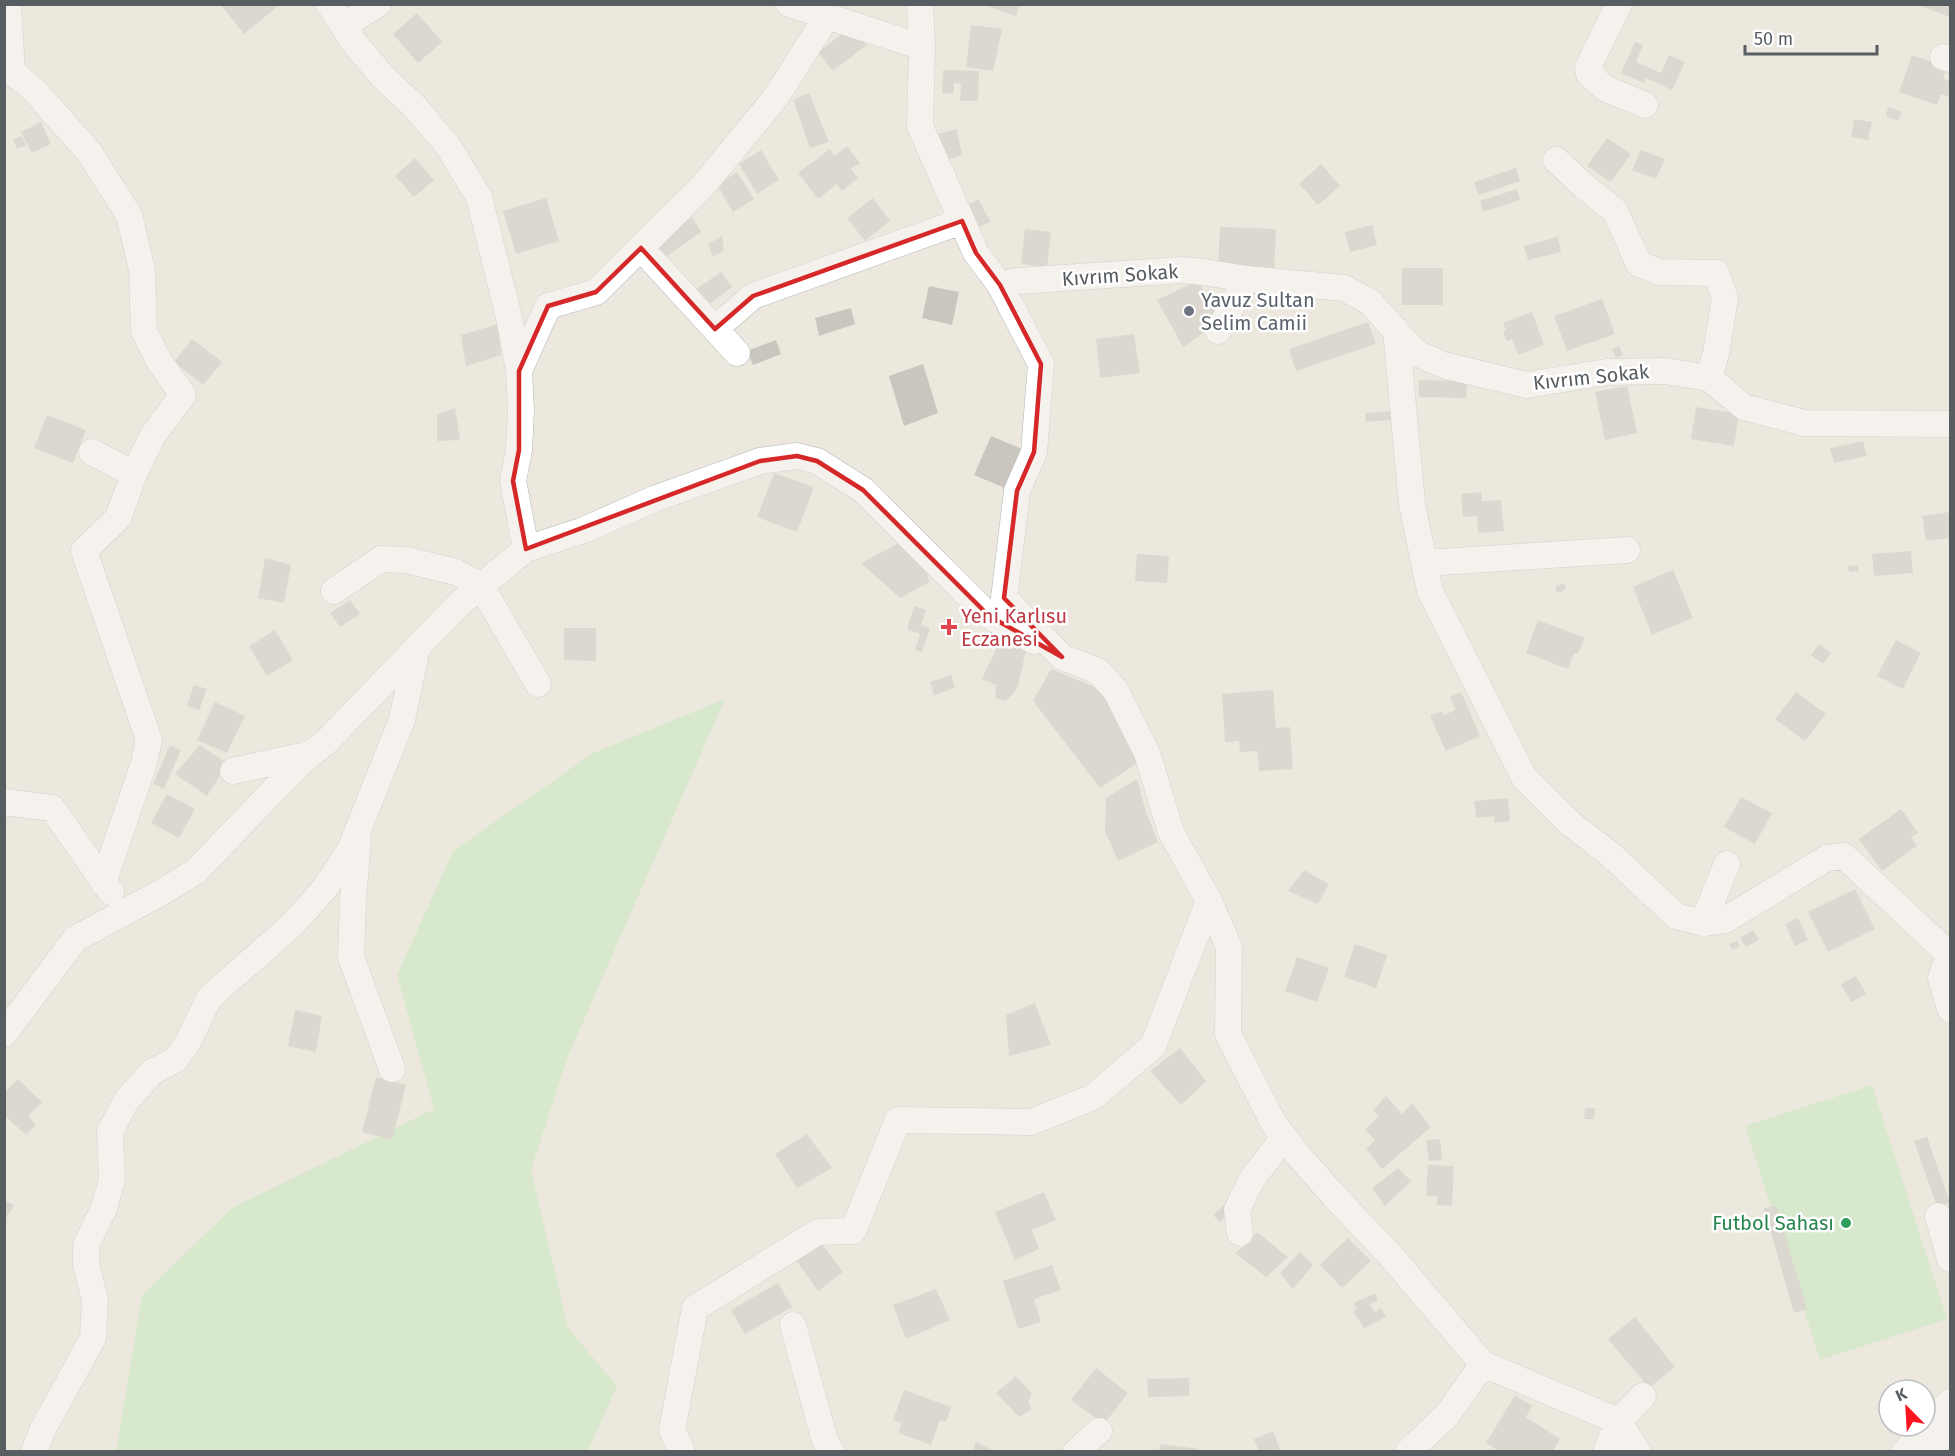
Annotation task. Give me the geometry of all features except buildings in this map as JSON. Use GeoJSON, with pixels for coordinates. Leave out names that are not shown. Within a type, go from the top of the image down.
{"type":"FeatureCollection","features":[{"type":"Feature","properties":{"kind":"street"},"geometry":{"type":"LineString","coordinates":[[8,4],[8,69],[34,90],[89,152],[129,215],[142,270],[144,331],[159,361],[183,394],[153,435],[134,474],[118,518],[84,551],[149,740],[144,763],[103,883]]}},
{"type":"Feature","properties":{"kind":"street"},"geometry":{"type":"LineString","coordinates":[[329,4],[354,44],[384,78],[414,106],[448,146],[479,197],[509,317],[519,371],[519,450],[513,481],[526,549]]}},
{"type":"Feature","properties":{"kind":"street"},"geometry":{"type":"LineString","coordinates":[[344,26],[378,4]]}},
{"type":"Feature","properties":{"kind":"street"},"geometry":{"type":"LineString","coordinates":[[789,4],[922,47]]}},
{"type":"Feature","properties":{"kind":"street"},"geometry":{"type":"LineString","coordinates":[[920,4],[922,47],[920,126],[976,253],[1000,285],[1041,364],[1034,452],[1017,491],[1004,598],[1062,657]]}},
{"type":"Feature","properties":{"kind":"street"},"geometry":{"type":"LineString","coordinates":[[1619,4],[1588,67],[1588,74],[1606,89],[1645,105]]}},
{"type":"Feature","properties":{"kind":"street"},"geometry":{"type":"LineString","coordinates":[[519,371],[548,306],[596,292],[702,187],[776,97],[826,16]]}},
{"type":"Feature","properties":{"kind":"street"},"geometry":{"type":"LineString","coordinates":[[1556,160],[1615,211],[1639,264],[1659,272],[1716,273],[1725,298],[1716,353],[1709,378]]}},
{"type":"Feature","properties":{"kind":"street"},"geometry":{"type":"LineString","coordinates":[[715,329],[753,296],[962,221]]}},
{"type":"Feature","properties":{"kind":"street"},"geometry":{"type":"LineString","coordinates":[[641,248],[737,353]]}},
{"type":"Feature","properties":{"kind":"street","name":"Kıvrım Sokak"},"geometry":{"type":"LineString","coordinates":[[1000,285],[1018,281],[1182,270],[1344,288],[1370,302],[1415,352],[1443,365],[1527,385],[1606,372],[1665,370],[1709,378],[1744,407],[1804,423],[1950,424]]}},
{"type":"Feature","properties":{"kind":"street"},"geometry":{"type":"LineString","coordinates":[[1218,331],[1247,279]]}},
{"type":"Feature","properties":{"kind":"street"},"geometry":{"type":"LineString","coordinates":[[1396,330],[1412,504],[1430,591],[1524,777],[1571,824],[1611,855],[1676,916],[1702,923],[1725,920],[1827,858],[1844,855],[1950,953],[1941,978],[1950,1009]]}},
{"type":"Feature","properties":{"kind":"street"},"geometry":{"type":"LineString","coordinates":[[92,452],[134,474]]}},
{"type":"Feature","properties":{"kind":"street"},"geometry":{"type":"LineString","coordinates":[[4,1034],[75,939],[196,871],[459,604],[526,549],[584,530],[654,499],[760,461],[797,456],[817,461],[863,490],[989,616],[1062,657],[1098,671],[1116,691],[1147,753],[1171,832],[1209,901],[1229,947],[1227,1034],[1257,1095],[1284,1138],[1335,1197],[1390,1255],[1483,1364],[1618,1421],[1638,1452]]}},
{"type":"Feature","properties":{"kind":"street"},"geometry":{"type":"LineString","coordinates":[[1425,563],[1627,550]]}},
{"type":"Feature","properties":{"kind":"street"},"geometry":{"type":"LineString","coordinates":[[334,591],[381,559],[406,560],[456,572],[481,586],[538,684]]}},
{"type":"Feature","properties":{"kind":"street"},"geometry":{"type":"LineString","coordinates":[[34,1452],[43,1429],[93,1338],[95,1300],[86,1264],[86,1245],[104,1208],[112,1179],[110,1132],[126,1101],[152,1072],[175,1060],[187,1044],[209,998],[294,923],[325,888],[350,850],[402,720],[417,648]]}},
{"type":"Feature","properties":{"kind":"street"},"geometry":{"type":"LineString","coordinates":[[233,771],[311,754]]}},
{"type":"Feature","properties":{"kind":"street"},"geometry":{"type":"LineString","coordinates":[[4,802],[52,808],[103,883],[126,911]]}},
{"type":"Feature","properties":{"kind":"street"},"geometry":{"type":"LineString","coordinates":[[360,824],[353,900],[351,957],[392,1069]]}},
{"type":"Feature","properties":{"kind":"street"},"geometry":{"type":"LineString","coordinates":[[1702,923],[1727,864]]}},
{"type":"Feature","properties":{"kind":"street"},"geometry":{"type":"LineString","coordinates":[[682,1452],[672,1430],[695,1308],[818,1232],[853,1231],[898,1120],[1031,1122],[1093,1097],[1153,1046],[1209,901]]}},
{"type":"Feature","properties":{"kind":"street"},"geometry":{"type":"LineString","coordinates":[[1240,1233],[1237,1210],[1252,1179],[1284,1138]]}},
{"type":"Feature","properties":{"kind":"street"},"geometry":{"type":"LineString","coordinates":[[1938,1216],[1950,1259]]}},
{"type":"Feature","properties":{"kind":"street"},"geometry":{"type":"LineString","coordinates":[[792,1325],[825,1441],[831,1452]]}},
{"type":"Feature","properties":{"kind":"street"},"geometry":{"type":"LineString","coordinates":[[1408,1452],[1447,1415],[1483,1364]]}},
{"type":"Feature","properties":{"kind":"street"},"geometry":{"type":"LineString","coordinates":[[1606,1452],[1618,1421],[1643,1396]]}},
{"type":"Feature","properties":{"kind":"street"},"geometry":{"type":"LineString","coordinates":[[1906,1450],[1950,1402]]}},
{"type":"Feature","properties":{"kind":"street"},"geometry":{"type":"LineString","coordinates":[[1076,1452],[1099,1431]]}},
{"type":"Feature","properties":{"kind":"street"},"geometry":{"type":"LineString","coordinates":[[1906,1450],[1950,1435]]}},
{"type":"Feature","properties":{"kind":"highlighted area"},"geometry":{"type":"Polygon","coordinates":[[[962,221],[976,253],[1000,285],[1041,364],[1034,452],[1017,491],[1004,598],[1062,657],[989,616],[863,490],[817,461],[797,456],[760,461],[526,549],[513,481],[519,450],[519,371],[548,306],[596,292],[641,248],[715,329],[753,296],[962,221]]]}},
{"type":"Feature","properties":{"kind":"green space"},"geometry":{"type":"Polygon","coordinates":[[[725,699],[568,1056],[531,1170],[568,1328],[617,1386],[588,1451],[116,1452],[142,1295],[232,1208],[434,1109],[397,975],[453,851],[593,753],[725,699]]]}},
{"type":"Feature","properties":{"kind":"green space","name":"Futbol Sahası"},"geometry":{"type":"Polygon","coordinates":[[[1872,1085],[1947,1319],[1820,1360],[1745,1126],[1872,1085]]]}},
{"type":"Feature","properties":{"kind":"place","name":"Yavuz Sultan Selim Camii"},"geometry":{"type":"Point","coordinates":[1189,311]}},
{"type":"Feature","properties":{"kind":"place","name":"Yeni Karlısu Eczanesi"},"geometry":{"type":"Point","coordinates":[949,627]}},
{"type":"Feature","properties":{"kind":"place","name":"Futbol Sahası"},"geometry":{"type":"Point","coordinates":[1846,1223]}}]}
